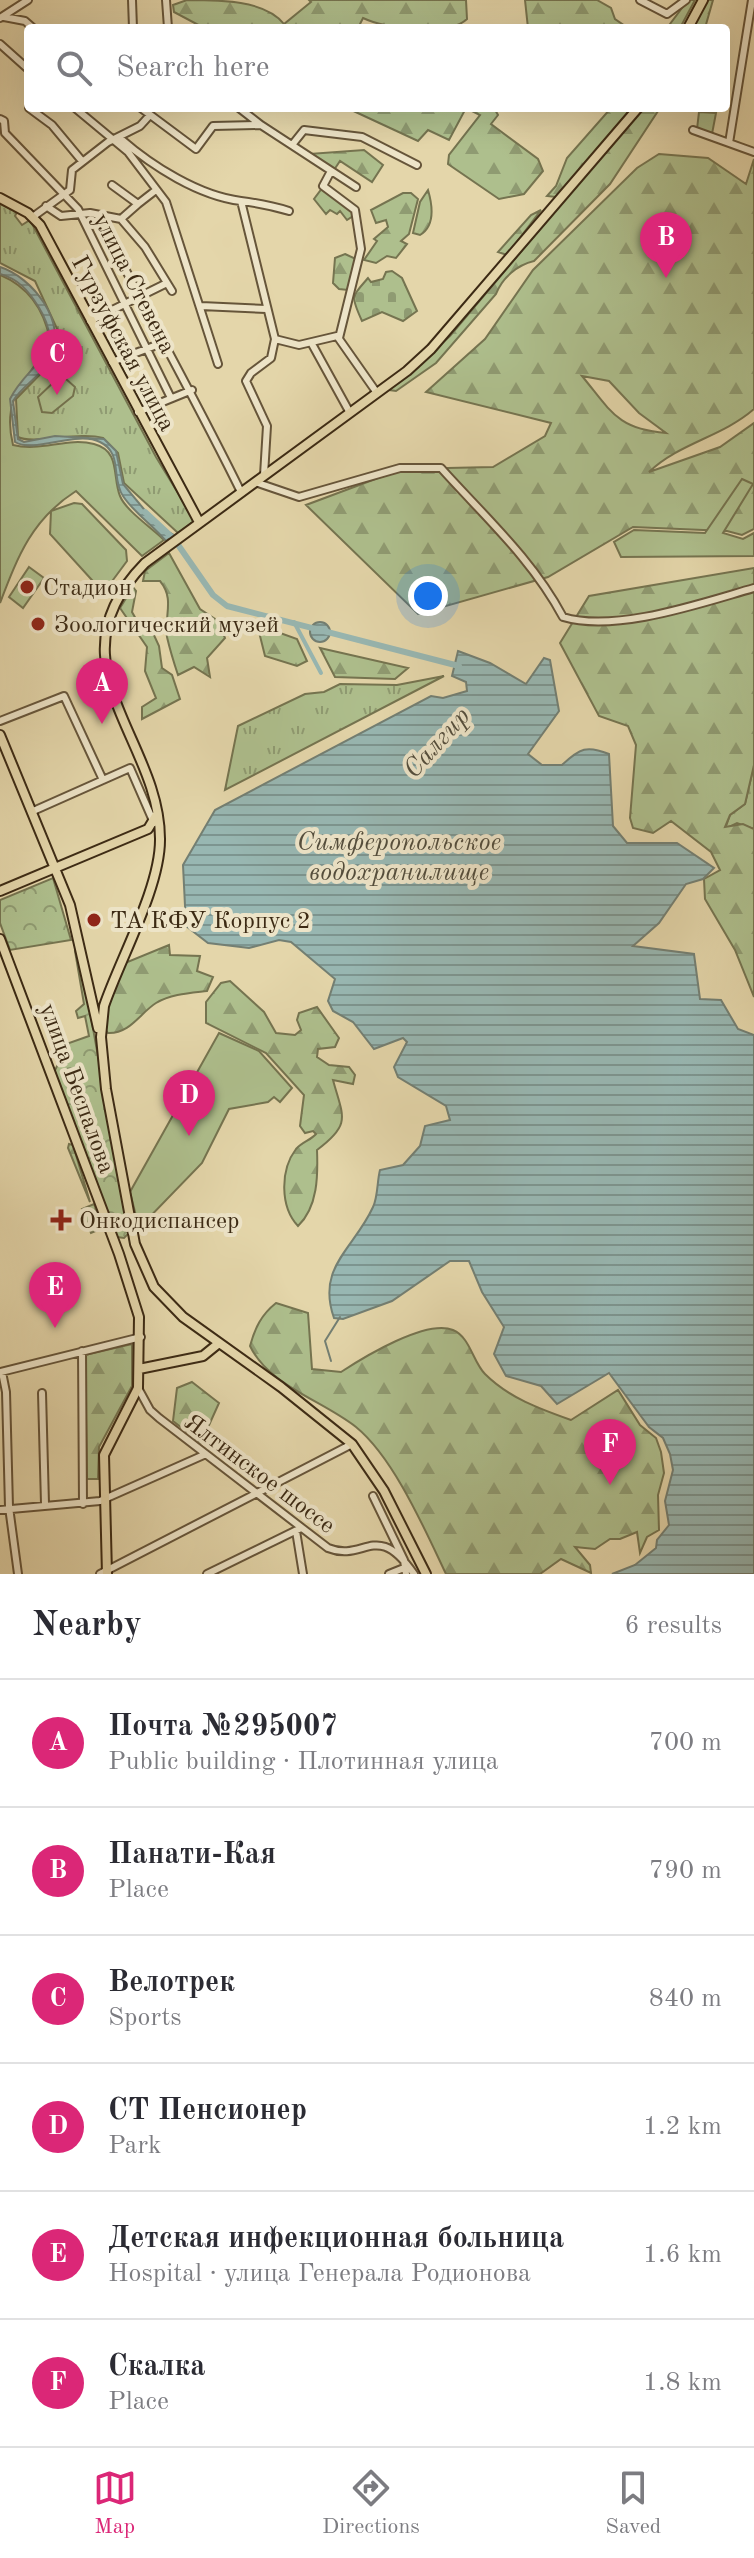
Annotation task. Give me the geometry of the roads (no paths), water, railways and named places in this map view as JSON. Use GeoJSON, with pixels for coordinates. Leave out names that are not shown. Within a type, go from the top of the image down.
{"type":"FeatureCollection","features":[{"type":"Feature","properties":{"kind":"main road"},"geometry":{"type":"LineString","coordinates":[[690,24],[703,0]]}},
{"type":"Feature","properties":{"kind":"main road"},"geometry":{"type":"LineString","coordinates":[[101,1044],[104,1006],[153,876],[158,814],[112,693],[106,667],[107,636],[122,592],[139,569],[166,546],[377,393],[431,349],[635,112]]}},
{"type":"Feature","properties":{"kind":"main road"},"geometry":{"type":"LineString","coordinates":[[0,198],[34,216]]}},
{"type":"Feature","properties":{"kind":"main road","name":"Гурзуфская улица"},"geometry":{"type":"LineString","coordinates":[[34,216],[199,522]]}},
{"type":"Feature","properties":{"kind":"main road"},"geometry":{"type":"LineString","coordinates":[[0,735],[73,916],[141,1263],[167,1304],[281,1387],[352,1444],[384,1491],[426,1574]]}},
{"type":"Feature","properties":{"kind":"main road"},"geometry":{"type":"LineString","coordinates":[[0,894],[157,826]]}},
{"type":"Feature","properties":{"kind":"main road"},"geometry":{"type":"LineString","coordinates":[[104,1073],[95,1022],[153,869],[157,826]]}},
{"type":"Feature","properties":{"kind":"main road","name":"улица Беспалова"},"geometry":{"type":"LineString","coordinates":[[0,939],[130,1283],[141,1337],[139,1394],[106,1447],[105,1573]]}},
{"type":"Feature","properties":{"kind":"main road"},"geometry":{"type":"LineString","coordinates":[[139,1369],[203,1356],[219,1343]]}},
{"type":"Feature","properties":{"kind":"street"},"geometry":{"type":"LineString","coordinates":[[2,18],[28,0]]}},
{"type":"Feature","properties":{"kind":"street"},"geometry":{"type":"LineString","coordinates":[[132,0],[133,24]]}},
{"type":"Feature","properties":{"kind":"street"},"geometry":{"type":"LineString","coordinates":[[166,0],[168,24]]}},
{"type":"Feature","properties":{"kind":"street"},"geometry":{"type":"LineString","coordinates":[[640,0],[670,14],[686,0]]}},
{"type":"Feature","properties":{"kind":"street"},"geometry":{"type":"LineString","coordinates":[[729,143],[753,1]]}},
{"type":"Feature","properties":{"kind":"street"},"geometry":{"type":"LineString","coordinates":[[2,18],[28,24]]}},
{"type":"Feature","properties":{"kind":"street"},"geometry":{"type":"LineString","coordinates":[[0,44],[24,65]]}},
{"type":"Feature","properties":{"kind":"street"},"geometry":{"type":"LineString","coordinates":[[35,112],[52,125],[82,161]]}},
{"type":"Feature","properties":{"kind":"street"},"geometry":{"type":"LineString","coordinates":[[80,112],[114,140],[181,180],[241,201],[289,211]]}},
{"type":"Feature","properties":{"kind":"street"},"geometry":{"type":"LineString","coordinates":[[146,112],[196,149],[213,126],[261,125]]}},
{"type":"Feature","properties":{"kind":"street"},"geometry":{"type":"LineString","coordinates":[[244,112],[356,187]]}},
{"type":"Feature","properties":{"kind":"street"},"geometry":{"type":"LineString","coordinates":[[34,216],[70,190],[72,170],[82,161],[150,115]]}},
{"type":"Feature","properties":{"kind":"street","name":"улица Стевена"},"geometry":{"type":"LineString","coordinates":[[0,119],[4,121],[5,133],[80,214],[148,346],[171,398]]}},
{"type":"Feature","properties":{"kind":"street"},"geometry":{"type":"LineString","coordinates":[[292,145],[304,130],[362,137],[417,165]]}},
{"type":"Feature","properties":{"kind":"street"},"geometry":{"type":"LineString","coordinates":[[693,130],[754,152]]}},
{"type":"Feature","properties":{"kind":"street"},"geometry":{"type":"LineString","coordinates":[[114,140],[172,214],[185,272],[201,306],[218,364]]}},
{"type":"Feature","properties":{"kind":"street"},"geometry":{"type":"LineString","coordinates":[[331,171],[323,186],[355,210],[361,244],[339,338]]}},
{"type":"Feature","properties":{"kind":"street"},"geometry":{"type":"LineString","coordinates":[[112,185],[138,204]]}},
{"type":"Feature","properties":{"kind":"street"},"geometry":{"type":"LineString","coordinates":[[121,219],[156,190]]}},
{"type":"Feature","properties":{"kind":"street"},"geometry":{"type":"LineString","coordinates":[[241,201],[275,339],[271,358],[251,373],[246,381],[267,426],[264,475]]}},
{"type":"Feature","properties":{"kind":"street"},"geometry":{"type":"LineString","coordinates":[[46,206],[61,216],[80,214],[121,219],[145,247],[172,291]]}},
{"type":"Feature","properties":{"kind":"street"},"geometry":{"type":"LineString","coordinates":[[116,251],[162,343],[192,390],[241,492]]}},
{"type":"Feature","properties":{"kind":"street"},"geometry":{"type":"LineString","coordinates":[[90,321],[165,284]]}},
{"type":"Feature","properties":{"kind":"street"},"geometry":{"type":"LineString","coordinates":[[201,306],[266,309]]}},
{"type":"Feature","properties":{"kind":"street"},"geometry":{"type":"LineString","coordinates":[[275,339],[290,345],[312,344],[332,335],[339,338],[377,393]]}},
{"type":"Feature","properties":{"kind":"street"},"geometry":{"type":"LineString","coordinates":[[112,362],[162,343]]}},
{"type":"Feature","properties":{"kind":"street"},"geometry":{"type":"LineString","coordinates":[[312,344],[350,413]]}},
{"type":"Feature","properties":{"kind":"street"},"geometry":{"type":"LineString","coordinates":[[138,412],[192,390]]}},
{"type":"Feature","properties":{"kind":"street"},"geometry":{"type":"LineString","coordinates":[[255,482],[299,497],[400,468],[441,468],[517,548],[546,586],[563,617],[584,624],[707,603],[754,588]]}},
{"type":"Feature","properties":{"kind":"street"},"geometry":{"type":"LineString","coordinates":[[0,721],[64,696],[103,780]]}},
{"type":"Feature","properties":{"kind":"street"},"geometry":{"type":"LineString","coordinates":[[31,812],[130,768],[157,826]]}},
{"type":"Feature","properties":{"kind":"street"},"geometry":{"type":"LineString","coordinates":[[18,1574],[9,1507],[1,1372],[141,1337]]}},
{"type":"Feature","properties":{"kind":"street"},"geometry":{"type":"LineString","coordinates":[[82,1351],[83,1504]]}},
{"type":"Feature","properties":{"kind":"street"},"geometry":{"type":"LineString","coordinates":[[42,1393],[45,1504]]}},
{"type":"Feature","properties":{"kind":"street","name":"Ялтинское шоссе"},"geometry":{"type":"LineString","coordinates":[[139,1394],[150,1410],[298,1529],[334,1551],[374,1544],[390,1548],[405,1567]]}},
{"type":"Feature","properties":{"kind":"street"},"geometry":{"type":"LineString","coordinates":[[105,1573],[352,1444]]}},
{"type":"Feature","properties":{"kind":"street"},"geometry":{"type":"LineString","coordinates":[[0,1510],[45,1504],[83,1504],[105,1498],[206,1454]]}},
{"type":"Feature","properties":{"kind":"street"},"geometry":{"type":"LineString","coordinates":[[373,1496],[405,1567],[414,1574]]}},
{"type":"Feature","properties":{"kind":"street"},"geometry":{"type":"LineString","coordinates":[[207,1574],[298,1529],[303,1574]]}},
{"type":"Feature","properties":{"kind":"street"},"geometry":{"type":"LineString","coordinates":[[389,1574],[405,1567]]}},
{"type":"Feature","properties":{"kind":"water"},"geometry":{"type":"Polygon","coordinates":[[[0,267],[24,280],[35,291],[51,316],[55,330],[51,358],[13,401],[18,439],[24,442],[55,436],[104,439],[116,451],[123,484],[158,526],[174,535],[166,541],[123,496],[112,453],[100,442],[79,439],[23,445],[15,442],[10,399],[42,357],[48,347],[49,336],[34,300],[17,282],[0,274],[0,267]]]}},
{"type":"Feature","properties":{"kind":"water"},"geometry":{"type":"Polygon","coordinates":[[[320,622],[327,625],[330,632],[327,639],[320,642],[313,639],[310,632],[313,625],[320,622]]]}},
{"type":"Feature","properties":{"kind":"water","name":"Симферопольское водохранилище"},"geometry":{"type":"Polygon","coordinates":[[[458,651],[490,663],[526,684],[544,658],[550,660],[559,711],[528,754],[542,765],[562,765],[584,750],[609,754],[613,826],[627,843],[677,843],[714,868],[703,879],[686,884],[659,923],[633,946],[694,954],[700,999],[721,1000],[738,1029],[754,1035],[754,1574],[612,1574],[635,1565],[656,1548],[657,1540],[669,1525],[665,1501],[673,1470],[663,1438],[649,1427],[609,1373],[557,1404],[541,1386],[506,1376],[494,1354],[504,1327],[482,1292],[469,1261],[450,1261],[392,1301],[343,1319],[334,1318],[330,1300],[333,1272],[373,1207],[380,1170],[403,1165],[420,1146],[425,1126],[450,1120],[446,1106],[398,1077],[394,1067],[407,1042],[403,1038],[374,1049],[353,1022],[333,1011],[328,1001],[335,979],[291,942],[279,940],[249,948],[208,943],[186,926],[183,865],[215,810],[431,696],[443,698],[467,691],[466,682],[452,676],[458,651]]]}},
{"type":"Feature","properties":{"kind":"waterway","name":"Салгир"},"geometry":{"type":"LineString","coordinates":[[145,512],[174,539],[213,595],[227,606],[459,666]]}},
{"type":"Feature","properties":{"kind":"waterway"},"geometry":{"type":"LineString","coordinates":[[294,622],[321,673]]}},
{"type":"Feature","properties":{"kind":"waterway"},"geometry":{"type":"LineString","coordinates":[[331,1361],[325,1341],[340,1317]]}},
{"type":"Feature","properties":{"kind":"place","name":"Панати-Кая"},"geometry":{"type":"Point","coordinates":[666,278]}},
{"type":"Feature","properties":{"kind":"place","name":"Велотрек"},"geometry":{"type":"Point","coordinates":[57,395]}},
{"type":"Feature","properties":{"kind":"place","name":"Стадион"},"geometry":{"type":"Point","coordinates":[27,587]}},
{"type":"Feature","properties":{"kind":"place","name":"Зоологический музей"},"geometry":{"type":"Point","coordinates":[38,624]}},
{"type":"Feature","properties":{"kind":"place","name":"Почта №295007"},"geometry":{"type":"Point","coordinates":[102,724]}},
{"type":"Feature","properties":{"kind":"place","name":"ТА КФУ Корпус 2"},"geometry":{"type":"Point","coordinates":[94,920]}},
{"type":"Feature","properties":{"kind":"place","name":"СТ Пенсионер"},"geometry":{"type":"Point","coordinates":[189,1136]}},
{"type":"Feature","properties":{"kind":"place","name":"Онкодиспансер"},"geometry":{"type":"Point","coordinates":[61,1220]}},
{"type":"Feature","properties":{"kind":"place","name":"Детская инфекционная больница"},"geometry":{"type":"Point","coordinates":[55,1328]}},
{"type":"Feature","properties":{"kind":"place","name":"Скалка"},"geometry":{"type":"Point","coordinates":[610,1485]}}]}
